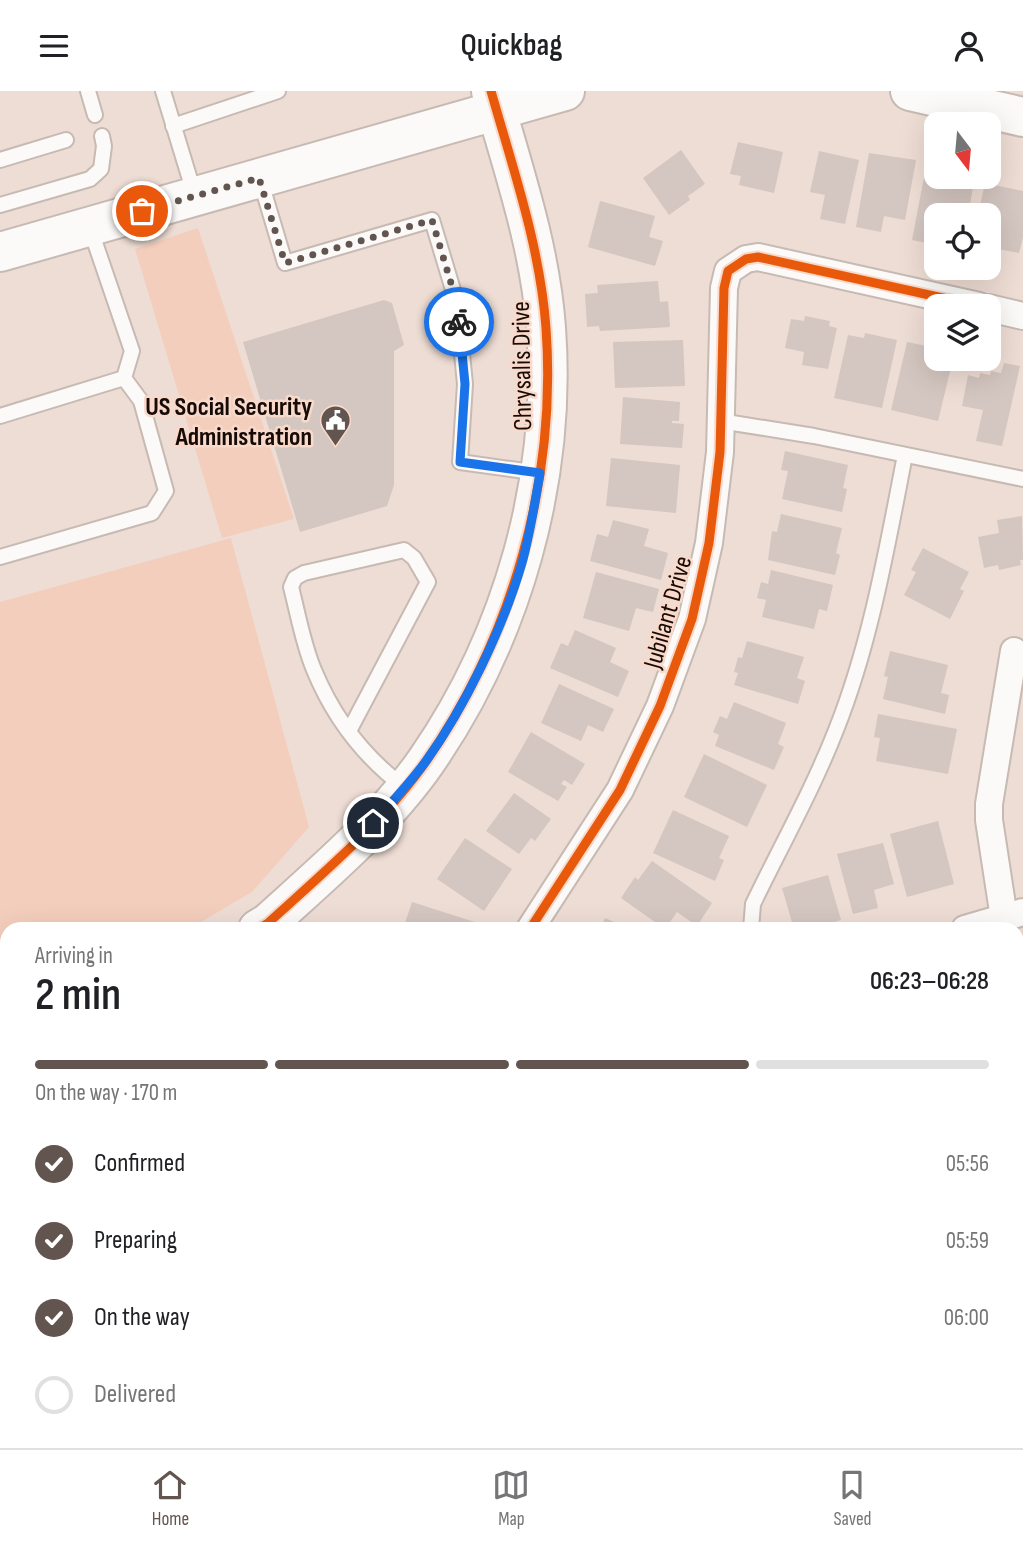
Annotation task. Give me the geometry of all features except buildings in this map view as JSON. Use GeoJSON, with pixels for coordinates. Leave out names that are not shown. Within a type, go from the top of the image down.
{"type":"FeatureCollection","features":[{"type":"Feature","properties":{"kind":"street"},"geometry":{"type":"LineString","coordinates":[[0,253],[259,178],[493,100],[565,91]]}},
{"type":"Feature","properties":{"kind":"street"},"geometry":{"type":"LineString","coordinates":[[910,91],[1023,117]]}},
{"type":"Feature","properties":{"kind":"street","name":"Chrysalis Drive"},"geometry":{"type":"LineString","coordinates":[[269,922],[341,857],[405,788],[427,759],[467,694],[499,624],[522,563],[540,473],[547,399],[546,327],[524,203],[493,100]]}},
{"type":"Feature","properties":{"kind":"street","name":"Jubilant Drive"},"geometry":{"type":"LineString","coordinates":[[535,922],[620,790],[660,706],[692,619],[709,543],[720,452],[724,288],[727,271],[746,259],[758,257],[925,294]]}},
{"type":"Feature","properties":{"kind":"street"},"geometry":{"type":"LineString","coordinates":[[1001,311],[1023,316]]}},
{"type":"Feature","properties":{"kind":"street"},"geometry":{"type":"LineString","coordinates":[[989,922],[1013,915],[989,820],[989,804],[1014,651]]}},
{"type":"Feature","properties":{"kind":"lane"},"geometry":{"type":"LineString","coordinates":[[88,91],[95,115]]}},
{"type":"Feature","properties":{"kind":"lane"},"geometry":{"type":"LineString","coordinates":[[163,91],[195,196]]}},
{"type":"Feature","properties":{"kind":"lane"},"geometry":{"type":"LineString","coordinates":[[173,126],[278,91]]}},
{"type":"Feature","properties":{"kind":"lane"},"geometry":{"type":"LineString","coordinates":[[0,205],[90,179],[101,169],[104,146],[102,136]]}},
{"type":"Feature","properties":{"kind":"lane"},"geometry":{"type":"LineString","coordinates":[[0,160],[66,140]]}},
{"type":"Feature","properties":{"kind":"lane"},"geometry":{"type":"LineString","coordinates":[[259,178],[285,263],[432,220],[457,303],[465,384],[460,462],[540,473]]}},
{"type":"Feature","properties":{"kind":"lane"},"geometry":{"type":"LineString","coordinates":[[90,226],[132,351],[124,379]]}},
{"type":"Feature","properties":{"kind":"lane"},"geometry":{"type":"LineString","coordinates":[[0,416],[124,379]]}},
{"type":"Feature","properties":{"kind":"lane"},"geometry":{"type":"LineString","coordinates":[[0,558],[152,513],[166,491],[141,401],[124,379]]}},
{"type":"Feature","properties":{"kind":"lane"},"geometry":{"type":"LineString","coordinates":[[720,421],[814,436],[1023,479]]}},
{"type":"Feature","properties":{"kind":"lane"},"geometry":{"type":"LineString","coordinates":[[752,922],[753,904],[836,730],[852,683],[874,605],[905,455]]}},
{"type":"Feature","properties":{"kind":"lane"},"geometry":{"type":"LineString","coordinates":[[349,731],[428,582],[415,558],[404,550],[304,573],[295,578],[290,587],[313,668],[336,716],[376,764],[405,788]]}},
{"type":"Feature","properties":{"kind":"shaded area"},"geometry":{"type":"Polygon","coordinates":[[[198,228],[294,519],[222,538],[135,249],[198,228]]]}},
{"type":"Feature","properties":{"kind":"shaded area"},"geometry":{"type":"Polygon","coordinates":[[[231,538],[309,827],[252,892],[201,922],[0,922],[0,602],[231,538]]]}},
{"type":"Feature","properties":{"kind":"cycle path"},"geometry":{"type":"LineString","coordinates":[[269,922],[373,825],[427,760],[457,712],[483,661],[523,554],[536,498],[544,442],[548,385],[546,328],[532,238],[491,91]]}},
{"type":"Feature","properties":{"kind":"cycle path"},"geometry":{"type":"LineString","coordinates":[[535,922],[620,790],[660,706],[692,619],[709,543],[720,452],[724,288],[728,271],[746,259],[758,257],[925,294]]}},
{"type":"Feature","properties":{"kind":"way so far"},"geometry":{"type":"LineString","coordinates":[[142,211],[259,178],[285,263],[432,220],[457,303],[459,322]]}},
{"type":"Feature","properties":{"kind":"place","name":"US Social Security Administration"},"geometry":{"type":"Point","coordinates":[335,448]}},
{"type":"Feature","properties":{"kind":"route"},"geometry":{"type":"LineString","coordinates":[[373,823],[427,759],[467,694],[499,624],[522,563],[534,508],[540,473],[460,462],[465,384],[459,322]]}}]}
